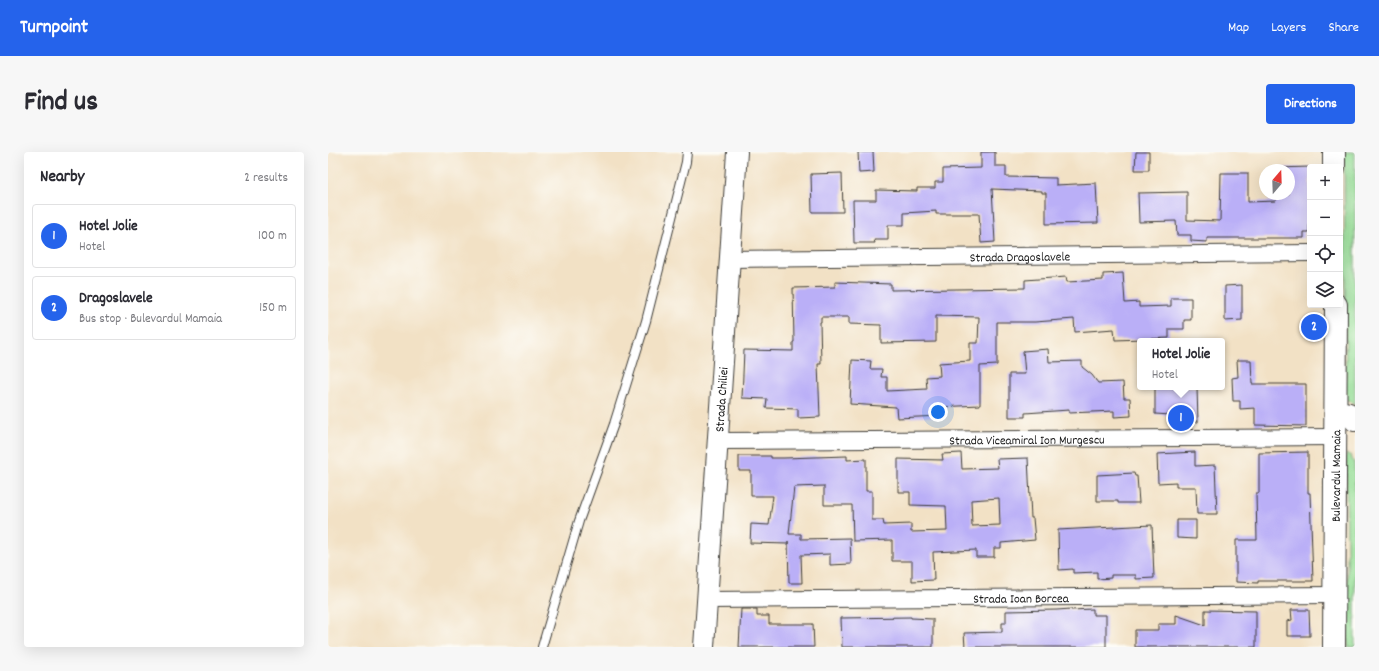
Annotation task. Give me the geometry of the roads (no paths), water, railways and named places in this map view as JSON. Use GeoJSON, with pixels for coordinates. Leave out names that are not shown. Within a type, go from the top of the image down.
{"type":"FeatureCollection","features":[{"type":"Feature","properties":{"kind":"main road"},"geometry":{"type":"LineString","coordinates":[[1334,152],[1334,164]]}},
{"type":"Feature","properties":{"kind":"main road","name":"Bulevardul Mamaia"},"geometry":{"type":"LineString","coordinates":[[1334,647],[1336,437],[1346,416],[1336,308]]}},
{"type":"Feature","properties":{"kind":"street","name":"Strada Chiliei"},"geometry":{"type":"LineString","coordinates":[[704,647],[737,152]]}},
{"type":"Feature","properties":{"kind":"street","name":"Strada Dragoslavele"},"geometry":{"type":"LineString","coordinates":[[730,259],[1307,253]]}},
{"type":"Feature","properties":{"kind":"street","name":"Strada Viceamiral Ion Murgescu"},"geometry":{"type":"LineString","coordinates":[[718,441],[1336,437]]}},
{"type":"Feature","properties":{"kind":"street","name":"Strada Ioan Borcea"},"geometry":{"type":"LineString","coordinates":[[707,600],[1335,595]]}},
{"type":"Feature","properties":{"kind":"lane"},"geometry":{"type":"LineString","coordinates":[[542,647],[579,520],[614,424],[646,321],[686,162],[687,152]]}},
{"type":"Feature","properties":{"kind":"place","name":"Dragoslavele"},"geometry":{"type":"Point","coordinates":[1314,327]}},
{"type":"Feature","properties":{"kind":"place","name":"Hotel Jolie"},"geometry":{"type":"Point","coordinates":[1181,418]}}]}
